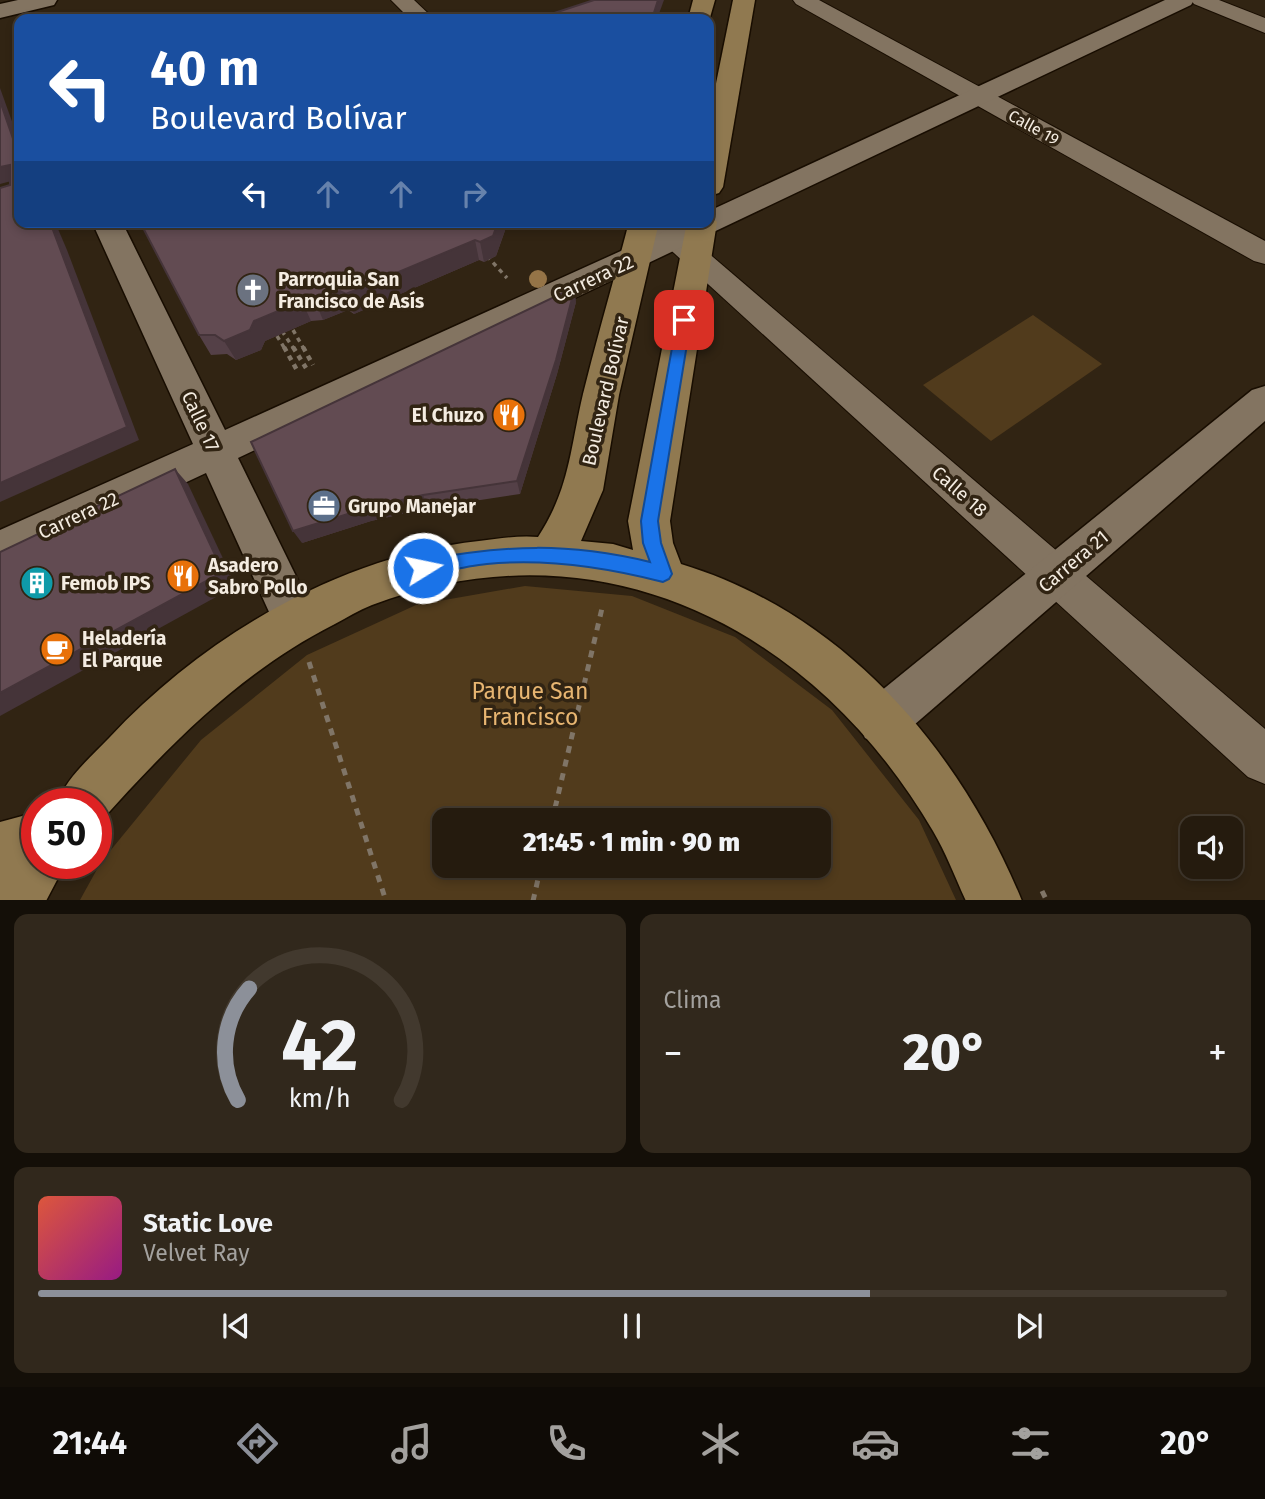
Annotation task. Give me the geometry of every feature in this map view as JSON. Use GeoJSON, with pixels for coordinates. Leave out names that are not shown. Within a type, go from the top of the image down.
{"type":"FeatureCollection","features":[{"type":"Feature","properties":{"kind":"main road"},"geometry":{"type":"LineString","coordinates":[[714,160],[744,0]]}},
{"type":"Feature","properties":{"kind":"main road","name":"Boulevard Bolívar"},"geometry":{"type":"LineString","coordinates":[[550,554],[571,521],[583,491],[601,394],[643,228]]}},
{"type":"Feature","properties":{"kind":"main road"},"geometry":{"type":"LineString","coordinates":[[663,574],[652,543],[649,521],[685,234]]}},
{"type":"Feature","properties":{"kind":"main road"},"geometry":{"type":"LineString","coordinates":[[96,788],[118,761],[177,704],[236,656],[295,620],[359,588],[423,568],[486,556],[550,554],[613,561],[663,574],[738,606],[812,654],[882,721],[950,813],[994,900]]}},
{"type":"Feature","properties":{"kind":"main road"},"geometry":{"type":"LineString","coordinates":[[0,849],[21,843]]}},
{"type":"Feature","properties":{"kind":"main road"},"geometry":{"type":"LineString","coordinates":[[15,900],[28,879]]}},
{"type":"Feature","properties":{"kind":"street"},"geometry":{"type":"LineString","coordinates":[[6,12],[46,0]]}},
{"type":"Feature","properties":{"kind":"street"},"geometry":{"type":"LineString","coordinates":[[401,0],[417,14]]}},
{"type":"Feature","properties":{"kind":"street","name":"Calle 19"},"geometry":{"type":"LineString","coordinates":[[803,0],[1265,254]]}},
{"type":"Feature","properties":{"kind":"street","name":"Carrera 22"},"geometry":{"type":"LineString","coordinates":[[714,220],[1183,0]]}},
{"type":"Feature","properties":{"kind":"street"},"geometry":{"type":"LineString","coordinates":[[1201,0],[1265,26]]}},
{"type":"Feature","properties":{"kind":"street","name":"Calle 17"},"geometry":{"type":"LineString","coordinates":[[110,228],[295,620]]}},
{"type":"Feature","properties":{"kind":"street","name":"Carrera 22"},"geometry":{"type":"LineString","coordinates":[[0,550],[685,234]]}},
{"type":"Feature","properties":{"kind":"street","name":"Calle 18"},"geometry":{"type":"LineString","coordinates":[[685,234],[1056,575],[1265,760]]}},
{"type":"Feature","properties":{"kind":"street","name":"Carrera 21"},"geometry":{"type":"LineString","coordinates":[[882,721],[1265,400]]}},
{"type":"Feature","properties":{"kind":"path"},"geometry":{"type":"LineString","coordinates":[[483,251],[507,278]]}},
{"type":"Feature","properties":{"kind":"path"},"geometry":{"type":"LineString","coordinates":[[282,330],[306,368]]}},
{"type":"Feature","properties":{"kind":"path"},"geometry":{"type":"LineString","coordinates":[[293,330],[313,365]]}},
{"type":"Feature","properties":{"kind":"path"},"geometry":{"type":"LineString","coordinates":[[277,336],[299,372]]}},
{"type":"Feature","properties":{"kind":"path"},"geometry":{"type":"LineString","coordinates":[[555,808],[613,561]]}},
{"type":"Feature","properties":{"kind":"path"},"geometry":{"type":"LineString","coordinates":[[295,620],[386,900]]}},
{"type":"Feature","properties":{"kind":"path"},"geometry":{"type":"LineString","coordinates":[[533,900],[538,878]]}},
{"type":"Feature","properties":{"kind":"green space"},"geometry":{"type":"Polygon","coordinates":[[[1033,315],[1102,364],[991,441],[923,385],[1033,315]]]}},
{"type":"Feature","properties":{"kind":"green space","name":"Parque San Francisco"},"geometry":{"type":"Polygon","coordinates":[[[525,586],[632,596],[735,637],[832,710],[919,820],[956,900],[80,900],[92,879],[112,879],[112,849],[201,740],[307,655],[416,605],[525,586]]]}},
{"type":"Feature","properties":{"kind":"building"},"geometry":{"type":"Polygon","coordinates":[[[594,0],[658,0],[654,14],[551,14],[594,0]]]}},
{"type":"Feature","properties":{"kind":"building"},"geometry":{"type":"Polygon","coordinates":[[[0,101],[14,142],[14,228],[52,228],[127,427],[0,483],[0,188],[10,185],[10,165],[0,167],[0,101]]]}},
{"type":"Feature","properties":{"kind":"building","name":"Parroquia San Francisco de Asís"},"geometry":{"type":"Polygon","coordinates":[[[143,228],[496,228],[493,236],[480,242],[475,240],[346,294],[340,291],[315,301],[302,301],[254,321],[250,330],[224,341],[215,335],[199,335],[143,228]]]}},
{"type":"Feature","properties":{"kind":"building"},"geometry":{"type":"Polygon","coordinates":[[[575,287],[556,360],[517,481],[423,495],[364,509],[293,531],[251,442],[575,287]]]}},
{"type":"Feature","properties":{"kind":"building"},"geometry":{"type":"Polygon","coordinates":[[[175,469],[223,572],[0,693],[0,552],[175,469]]]}},
{"type":"Feature","properties":{"kind":"place","name":"Parroquia San Francisco de Asís"},"geometry":{"type":"Point","coordinates":[253,290]}},
{"type":"Feature","properties":{"kind":"place","name":"El Chuzo"},"geometry":{"type":"Point","coordinates":[509,415]}},
{"type":"Feature","properties":{"kind":"place","name":"Grupo Manejar"},"geometry":{"type":"Point","coordinates":[324,506]}},
{"type":"Feature","properties":{"kind":"place","name":"Asadero Sabro Pollo"},"geometry":{"type":"Point","coordinates":[183,576]}},
{"type":"Feature","properties":{"kind":"place","name":"Femob IPS"},"geometry":{"type":"Point","coordinates":[37,583]}},
{"type":"Feature","properties":{"kind":"place","name":"Heladería El Parque"},"geometry":{"type":"Point","coordinates":[57,649]}},
{"type":"Feature","properties":{"kind":"route"},"geometry":{"type":"LineString","coordinates":[[423,568],[486,556],[550,554],[613,561],[663,574],[652,543],[649,521],[684,320]]}}]}
